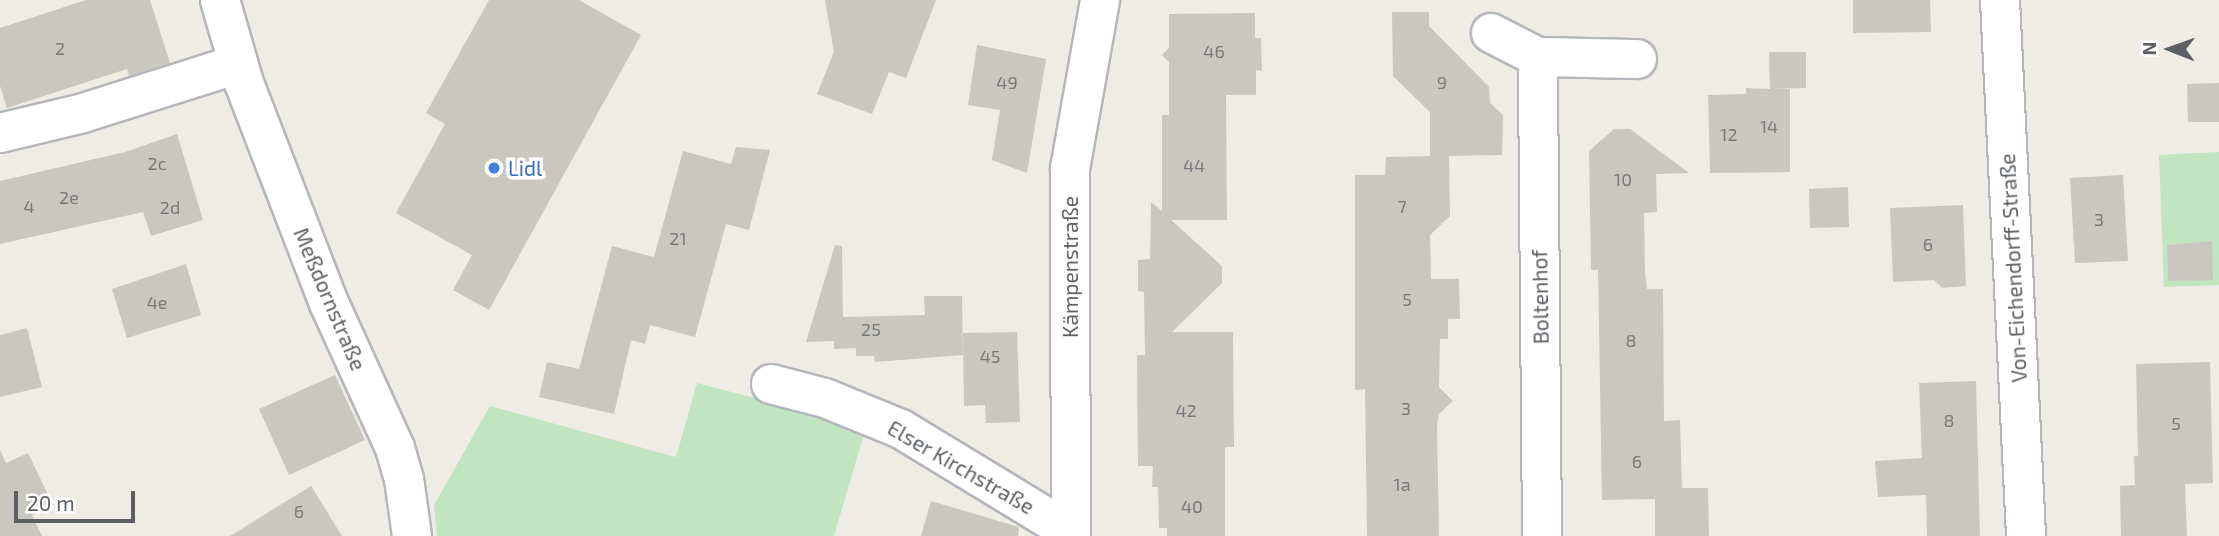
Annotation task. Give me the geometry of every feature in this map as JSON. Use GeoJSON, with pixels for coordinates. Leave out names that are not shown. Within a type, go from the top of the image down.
{"type":"FeatureCollection","features":[{"type":"Feature","properties":{"kind":"street","name":"Meßdornstraße"},"geometry":{"type":"LineString","coordinates":[[220,0],[238,64],[328,301],[395,448],[404,479],[411,536]]}},
{"type":"Feature","properties":{"kind":"street","name":"Kämpenstraße"},"geometry":{"type":"LineString","coordinates":[[1070,534],[1070,169],[1100,0]]}},
{"type":"Feature","properties":{"kind":"street","name":"Von-Eichendorff-Straße"},"geometry":{"type":"LineString","coordinates":[[2000,0],[2026,536]]}},
{"type":"Feature","properties":{"kind":"street"},"geometry":{"type":"LineString","coordinates":[[1491,33],[1538,57],[1637,59]]}},
{"type":"Feature","properties":{"kind":"street","name":"Boltenhof"},"geometry":{"type":"LineString","coordinates":[[1538,57],[1542,536]]}},
{"type":"Feature","properties":{"kind":"street"},"geometry":{"type":"LineString","coordinates":[[0,133],[83,113],[238,64]]}},
{"type":"Feature","properties":{"kind":"street","name":"Elser Kirchstraße"},"geometry":{"type":"LineString","coordinates":[[771,384],[825,398],[901,429],[1070,534]]}},
{"type":"Feature","properties":{"kind":"green space"},"geometry":{"type":"Polygon","coordinates":[[[2219,152],[2219,285],[2164,287],[2159,155],[2219,152]]]}},
{"type":"Feature","properties":{"kind":"green space"},"geometry":{"type":"Polygon","coordinates":[[[697,383],[866,427],[834,536],[437,536],[434,505],[490,406],[676,457],[697,383]]]}},
{"type":"Feature","properties":{"kind":"building"},"geometry":{"type":"Polygon","coordinates":[[[86,0],[150,0],[170,63],[129,76],[127,69],[7,108],[0,86],[0,28],[86,0]]]}},
{"type":"Feature","properties":{"kind":"building","name":"Lidl"},"geometry":{"type":"Polygon","coordinates":[[[489,0],[579,0],[641,35],[489,310],[453,290],[472,255],[396,213],[445,124],[426,113],[489,0]]]}},
{"type":"Feature","properties":{"kind":"building"},"geometry":{"type":"Polygon","coordinates":[[[825,0],[936,0],[906,78],[889,72],[872,114],[817,94],[834,52],[825,0]]]}},
{"type":"Feature","properties":{"kind":"building"},"geometry":{"type":"Polygon","coordinates":[[[1853,0],[1930,0],[1931,32],[1853,33],[1853,0]]]}},
{"type":"Feature","properties":{"kind":"building"},"geometry":{"type":"Polygon","coordinates":[[[1392,12],[1429,12],[1429,26],[1489,87],[1490,103],[1503,115],[1502,155],[1449,156],[1450,216],[1430,235],[1431,279],[1459,279],[1460,319],[1448,319],[1448,339],[1440,339],[1439,387],[1453,401],[1439,414],[1437,426],[1439,536],[1367,536],[1365,389],[1355,390],[1355,175],[1385,175],[1386,157],[1430,156],[1430,112],[1393,76],[1392,12]]]}},
{"type":"Feature","properties":{"kind":"building"},"geometry":{"type":"Polygon","coordinates":[[[1255,13],[1255,38],[1261,38],[1262,71],[1256,70],[1256,95],[1226,95],[1227,220],[1171,220],[1222,266],[1222,283],[1172,332],[1233,332],[1234,447],[1225,447],[1225,536],[1167,536],[1167,528],[1159,528],[1158,487],[1152,487],[1153,466],[1138,466],[1137,355],[1145,355],[1144,292],[1138,291],[1138,260],[1150,259],[1151,202],[1162,211],[1162,115],[1169,115],[1169,62],[1162,55],[1169,48],[1169,14],[1255,13]]]}},
{"type":"Feature","properties":{"kind":"building"},"geometry":{"type":"Polygon","coordinates":[[[977,45],[1046,59],[1027,173],[992,160],[1000,110],[968,105],[977,45]]]}},
{"type":"Feature","properties":{"kind":"building"},"geometry":{"type":"Polygon","coordinates":[[[1769,52],[1806,52],[1806,88],[1773,89],[1790,89],[1790,172],[1710,173],[1708,95],[1746,94],[1746,88],[1770,89],[1769,52]]]}},
{"type":"Feature","properties":{"kind":"building"},"geometry":{"type":"Polygon","coordinates":[[[2219,83],[2219,122],[2188,122],[2187,84],[2219,83]]]}},
{"type":"Feature","properties":{"kind":"building"},"geometry":{"type":"Polygon","coordinates":[[[1614,129],[1630,129],[1689,173],[1656,174],[1657,212],[1644,213],[1645,273],[1647,289],[1663,289],[1664,421],[1680,420],[1682,488],[1708,488],[1709,536],[1655,536],[1655,499],[1602,500],[1598,270],[1591,270],[1589,151],[1614,129]]]}},
{"type":"Feature","properties":{"kind":"building"},"geometry":{"type":"Polygon","coordinates":[[[177,134],[203,220],[151,236],[143,212],[0,244],[0,181],[125,152],[177,134]]]}},
{"type":"Feature","properties":{"kind":"building"},"geometry":{"type":"Polygon","coordinates":[[[736,147],[770,150],[749,230],[726,224],[695,337],[650,325],[645,344],[631,340],[614,414],[539,397],[547,362],[579,369],[612,246],[654,257],[683,151],[731,164],[736,147]]]}},
{"type":"Feature","properties":{"kind":"building"},"geometry":{"type":"Polygon","coordinates":[[[2123,175],[2128,261],[2075,263],[2070,178],[2123,175]]]}},
{"type":"Feature","properties":{"kind":"building"},"geometry":{"type":"Polygon","coordinates":[[[1848,187],[1849,227],[1810,228],[1809,189],[1848,187]]]}},
{"type":"Feature","properties":{"kind":"building"},"geometry":{"type":"Polygon","coordinates":[[[1963,205],[1966,286],[1942,288],[1934,280],[1893,282],[1890,208],[1963,205]]]}},
{"type":"Feature","properties":{"kind":"building"},"geometry":{"type":"Polygon","coordinates":[[[2212,241],[2213,280],[2168,281],[2167,245],[2212,241]]]}},
{"type":"Feature","properties":{"kind":"building"},"geometry":{"type":"Polygon","coordinates":[[[835,245],[842,246],[843,317],[925,315],[924,296],[962,296],[963,355],[875,362],[874,356],[856,356],[856,348],[834,349],[834,341],[806,342],[835,245]]]}},
{"type":"Feature","properties":{"kind":"building"},"geometry":{"type":"Polygon","coordinates":[[[186,264],[201,315],[127,338],[112,289],[186,264]]]}},
{"type":"Feature","properties":{"kind":"building"},"geometry":{"type":"Polygon","coordinates":[[[27,328],[42,387],[0,397],[0,335],[27,328]]]}},
{"type":"Feature","properties":{"kind":"building"},"geometry":{"type":"Polygon","coordinates":[[[1017,332],[1020,422],[986,423],[985,405],[964,406],[963,333],[1017,332]]]}},
{"type":"Feature","properties":{"kind":"building"},"geometry":{"type":"Polygon","coordinates":[[[2210,362],[2213,483],[2185,484],[2187,536],[2121,536],[2120,486],[2135,485],[2134,456],[2138,456],[2136,364],[2210,362]]]}},
{"type":"Feature","properties":{"kind":"building"},"geometry":{"type":"Polygon","coordinates":[[[335,375],[365,440],[289,475],[259,409],[335,375]]]}},
{"type":"Feature","properties":{"kind":"building"},"geometry":{"type":"Polygon","coordinates":[[[1976,381],[1980,536],[1927,536],[1926,495],[1878,497],[1875,461],[1922,458],[1919,383],[1976,381]]]}},
{"type":"Feature","properties":{"kind":"building"},"geometry":{"type":"Polygon","coordinates":[[[0,450],[6,463],[28,453],[53,505],[32,515],[42,536],[0,536],[0,450]]]}},
{"type":"Feature","properties":{"kind":"building"},"geometry":{"type":"Polygon","coordinates":[[[311,486],[342,536],[230,536],[311,486]]]}},
{"type":"Feature","properties":{"kind":"building"},"geometry":{"type":"Polygon","coordinates":[[[931,501],[1019,527],[1018,536],[921,536],[931,501]]]}},
{"type":"Feature","properties":{"kind":"place","name":"Lidl"},"geometry":{"type":"Point","coordinates":[494,168]}}]}
